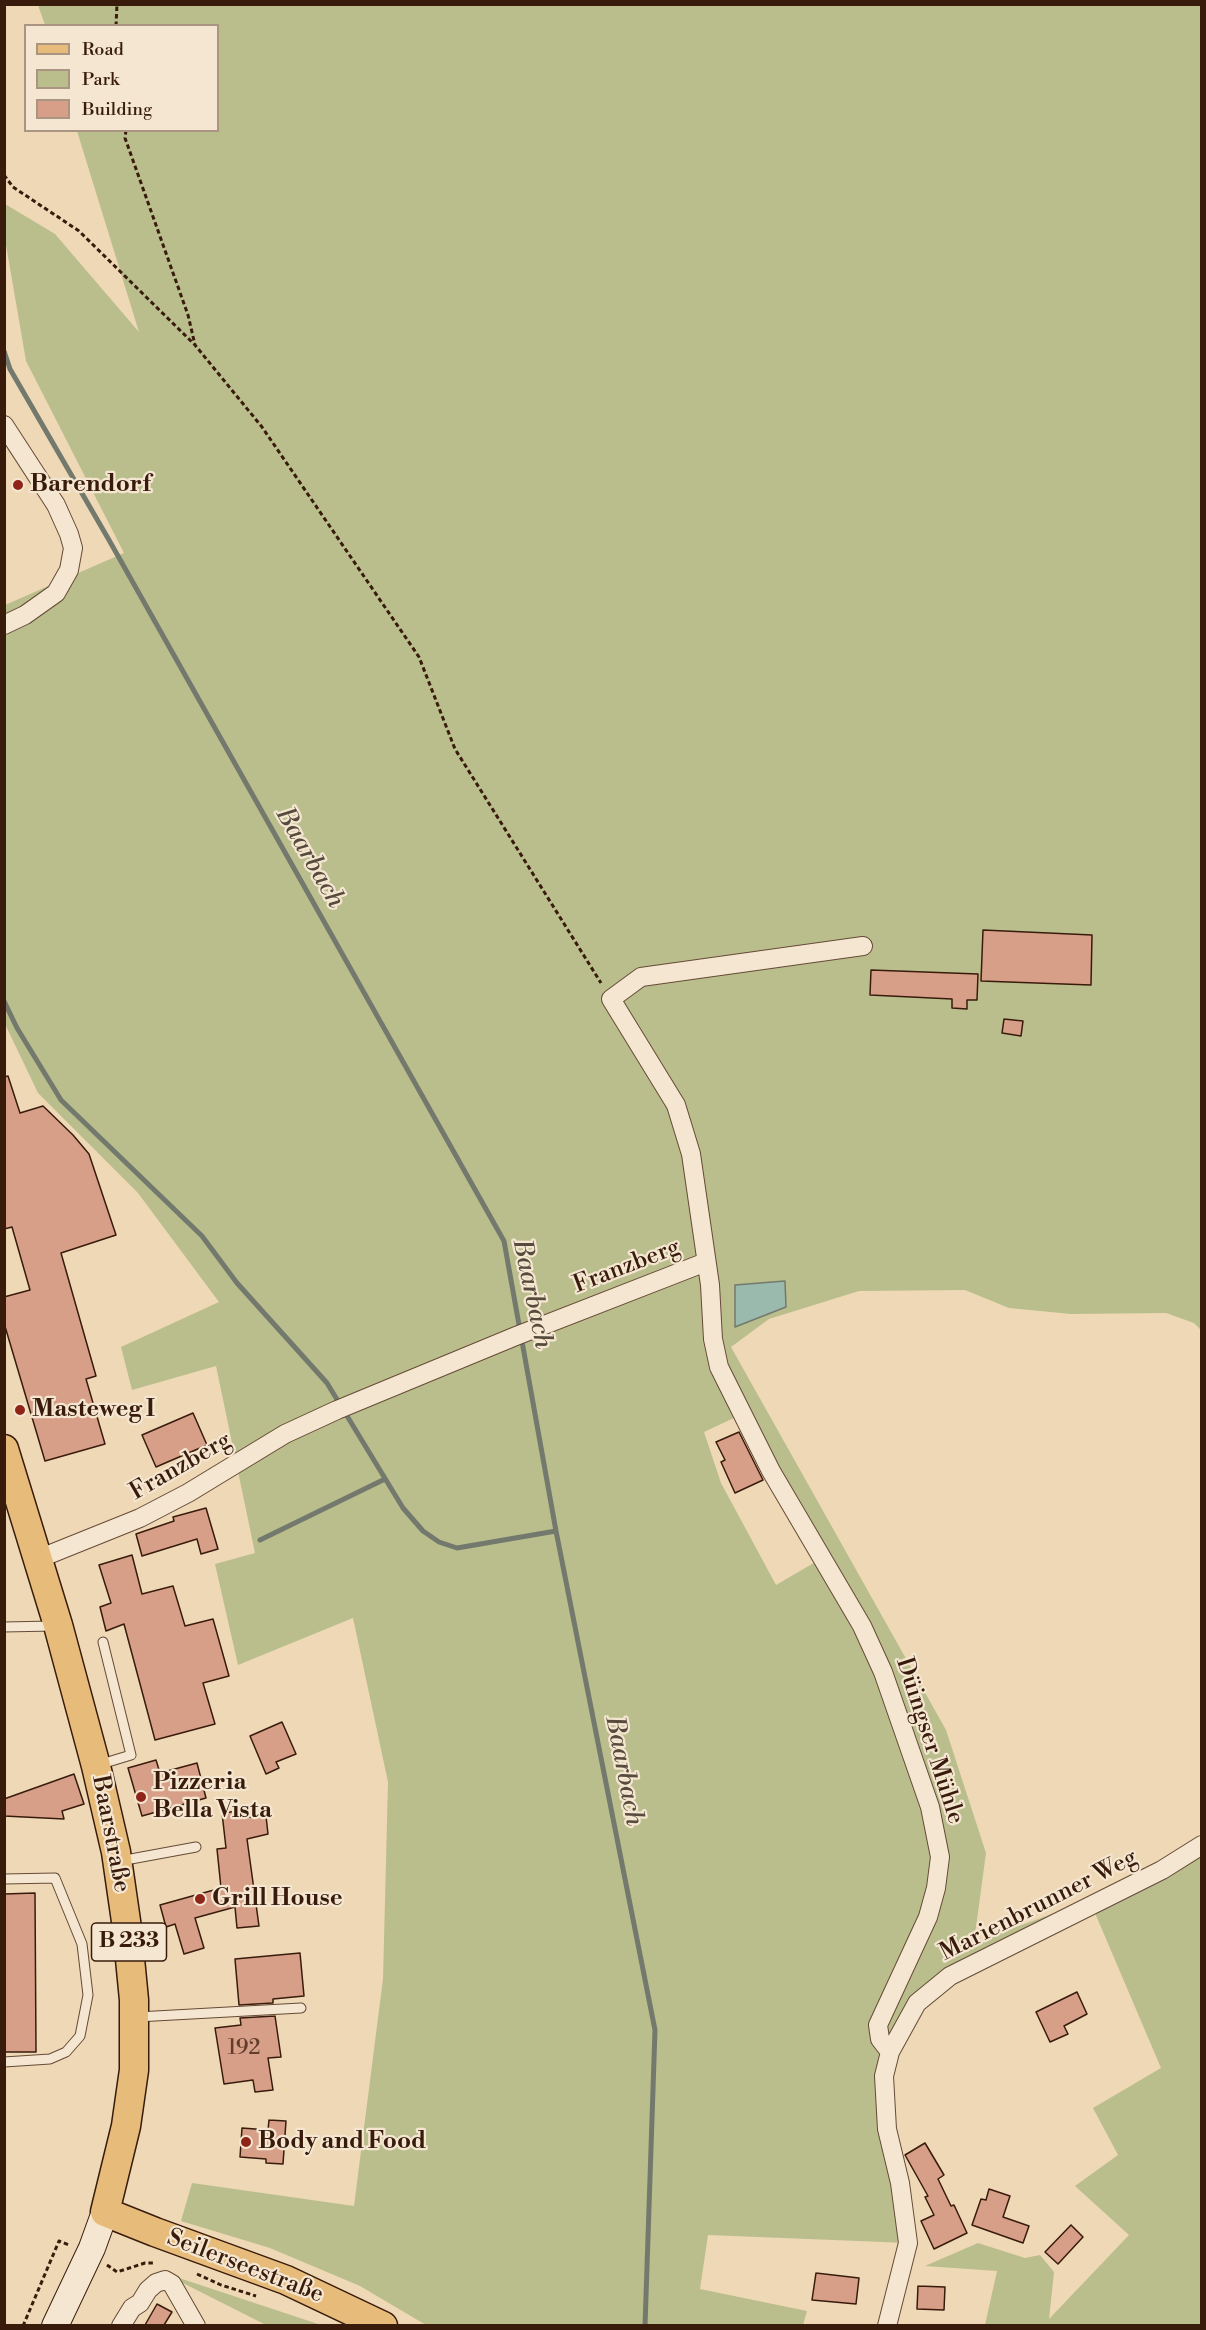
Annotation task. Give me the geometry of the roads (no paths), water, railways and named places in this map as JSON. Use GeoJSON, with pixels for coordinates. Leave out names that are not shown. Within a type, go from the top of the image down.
{"type":"FeatureCollection","features":[{"type":"Feature","properties":{"kind":"main road","name":"Baarstraße"},"geometry":{"type":"LineString","coordinates":[[4,1449],[58,1625],[96,1766],[117,1861],[127,1928],[134,2018],[134,2070],[116,2175],[92,2248],[54,2325]]}},
{"type":"Feature","properties":{"kind":"main road","name":"Seilerseestraße"},"geometry":{"type":"LineString","coordinates":[[105,2212],[286,2280],[383,2325]]}},
{"type":"Feature","properties":{"kind":"street"},"geometry":{"type":"LineString","coordinates":[[4,425],[56,505],[73,548],[69,570],[56,593],[25,615],[4,625]]}},
{"type":"Feature","properties":{"kind":"street","name":"Franzberg"},"geometry":{"type":"LineString","coordinates":[[38,1559],[140,1518],[189,1493],[285,1434],[345,1407],[706,1262],[691,1154],[676,1105],[611,999],[641,977],[863,946]]}},
{"type":"Feature","properties":{"kind":"street","name":"Düingser Mühle"},"geometry":{"type":"LineString","coordinates":[[706,1262],[710,1285],[712,1339],[719,1367],[771,1471],[862,1626],[883,1672],[930,1807],[939,1857],[936,1888],[928,1917],[878,2025],[880,2039],[890,2052]]}},
{"type":"Feature","properties":{"kind":"street","name":"Marienbrunner Weg"},"geometry":{"type":"LineString","coordinates":[[890,2052],[917,2003],[950,1976],[1162,1870],[1202,1845]]}},
{"type":"Feature","properties":{"kind":"street"},"geometry":{"type":"LineString","coordinates":[[887,2325],[908,2243],[900,2183],[887,2129],[884,2076],[890,2052]]}},
{"type":"Feature","properties":{"kind":"street"},"geometry":{"type":"LineString","coordinates":[[121,2325],[148,2290],[156,2283],[165,2280],[172,2284],[196,2325]]}},
{"type":"Feature","properties":{"kind":"lane"},"geometry":{"type":"LineString","coordinates":[[4,1627],[58,1625]]}},
{"type":"Feature","properties":{"kind":"lane"},"geometry":{"type":"LineString","coordinates":[[96,1766],[131,1755],[103,1642]]}},
{"type":"Feature","properties":{"kind":"lane"},"geometry":{"type":"LineString","coordinates":[[117,1861],[196,1847]]}},
{"type":"Feature","properties":{"kind":"lane"},"geometry":{"type":"LineString","coordinates":[[4,1879],[55,1878],[82,1944],[88,1995],[80,2036],[66,2052],[50,2059],[4,2062]]}},
{"type":"Feature","properties":{"kind":"lane"},"geometry":{"type":"LineString","coordinates":[[134,2018],[301,2008]]}},
{"type":"Feature","properties":{"kind":"waterway","name":"Baarbach"},"geometry":{"type":"LineString","coordinates":[[4,351],[10,369],[109,540],[504,1241],[556,1531],[655,2030],[645,2326]]}},
{"type":"Feature","properties":{"kind":"waterway"},"geometry":{"type":"LineString","coordinates":[[4,1001],[17,1028],[61,1100],[202,1236],[237,1283],[327,1383],[403,1508],[423,1531],[439,1542],[457,1548],[556,1531]]}},
{"type":"Feature","properties":{"kind":"waterway"},"geometry":{"type":"LineString","coordinates":[[260,1540],[385,1479]]}},
{"type":"Feature","properties":{"kind":"place","name":"Barendorf"},"geometry":{"type":"Point","coordinates":[18,485]}},
{"type":"Feature","properties":{"kind":"place","name":"Masteweg I"},"geometry":{"type":"Point","coordinates":[20,1410]}},
{"type":"Feature","properties":{"kind":"place","name":"Pizzeria Bella Vista"},"geometry":{"type":"Point","coordinates":[141,1797]}},
{"type":"Feature","properties":{"kind":"place","name":"Grill House"},"geometry":{"type":"Point","coordinates":[200,1899]}},
{"type":"Feature","properties":{"kind":"place","name":"Body and Food"},"geometry":{"type":"Point","coordinates":[246,2142]}}]}
